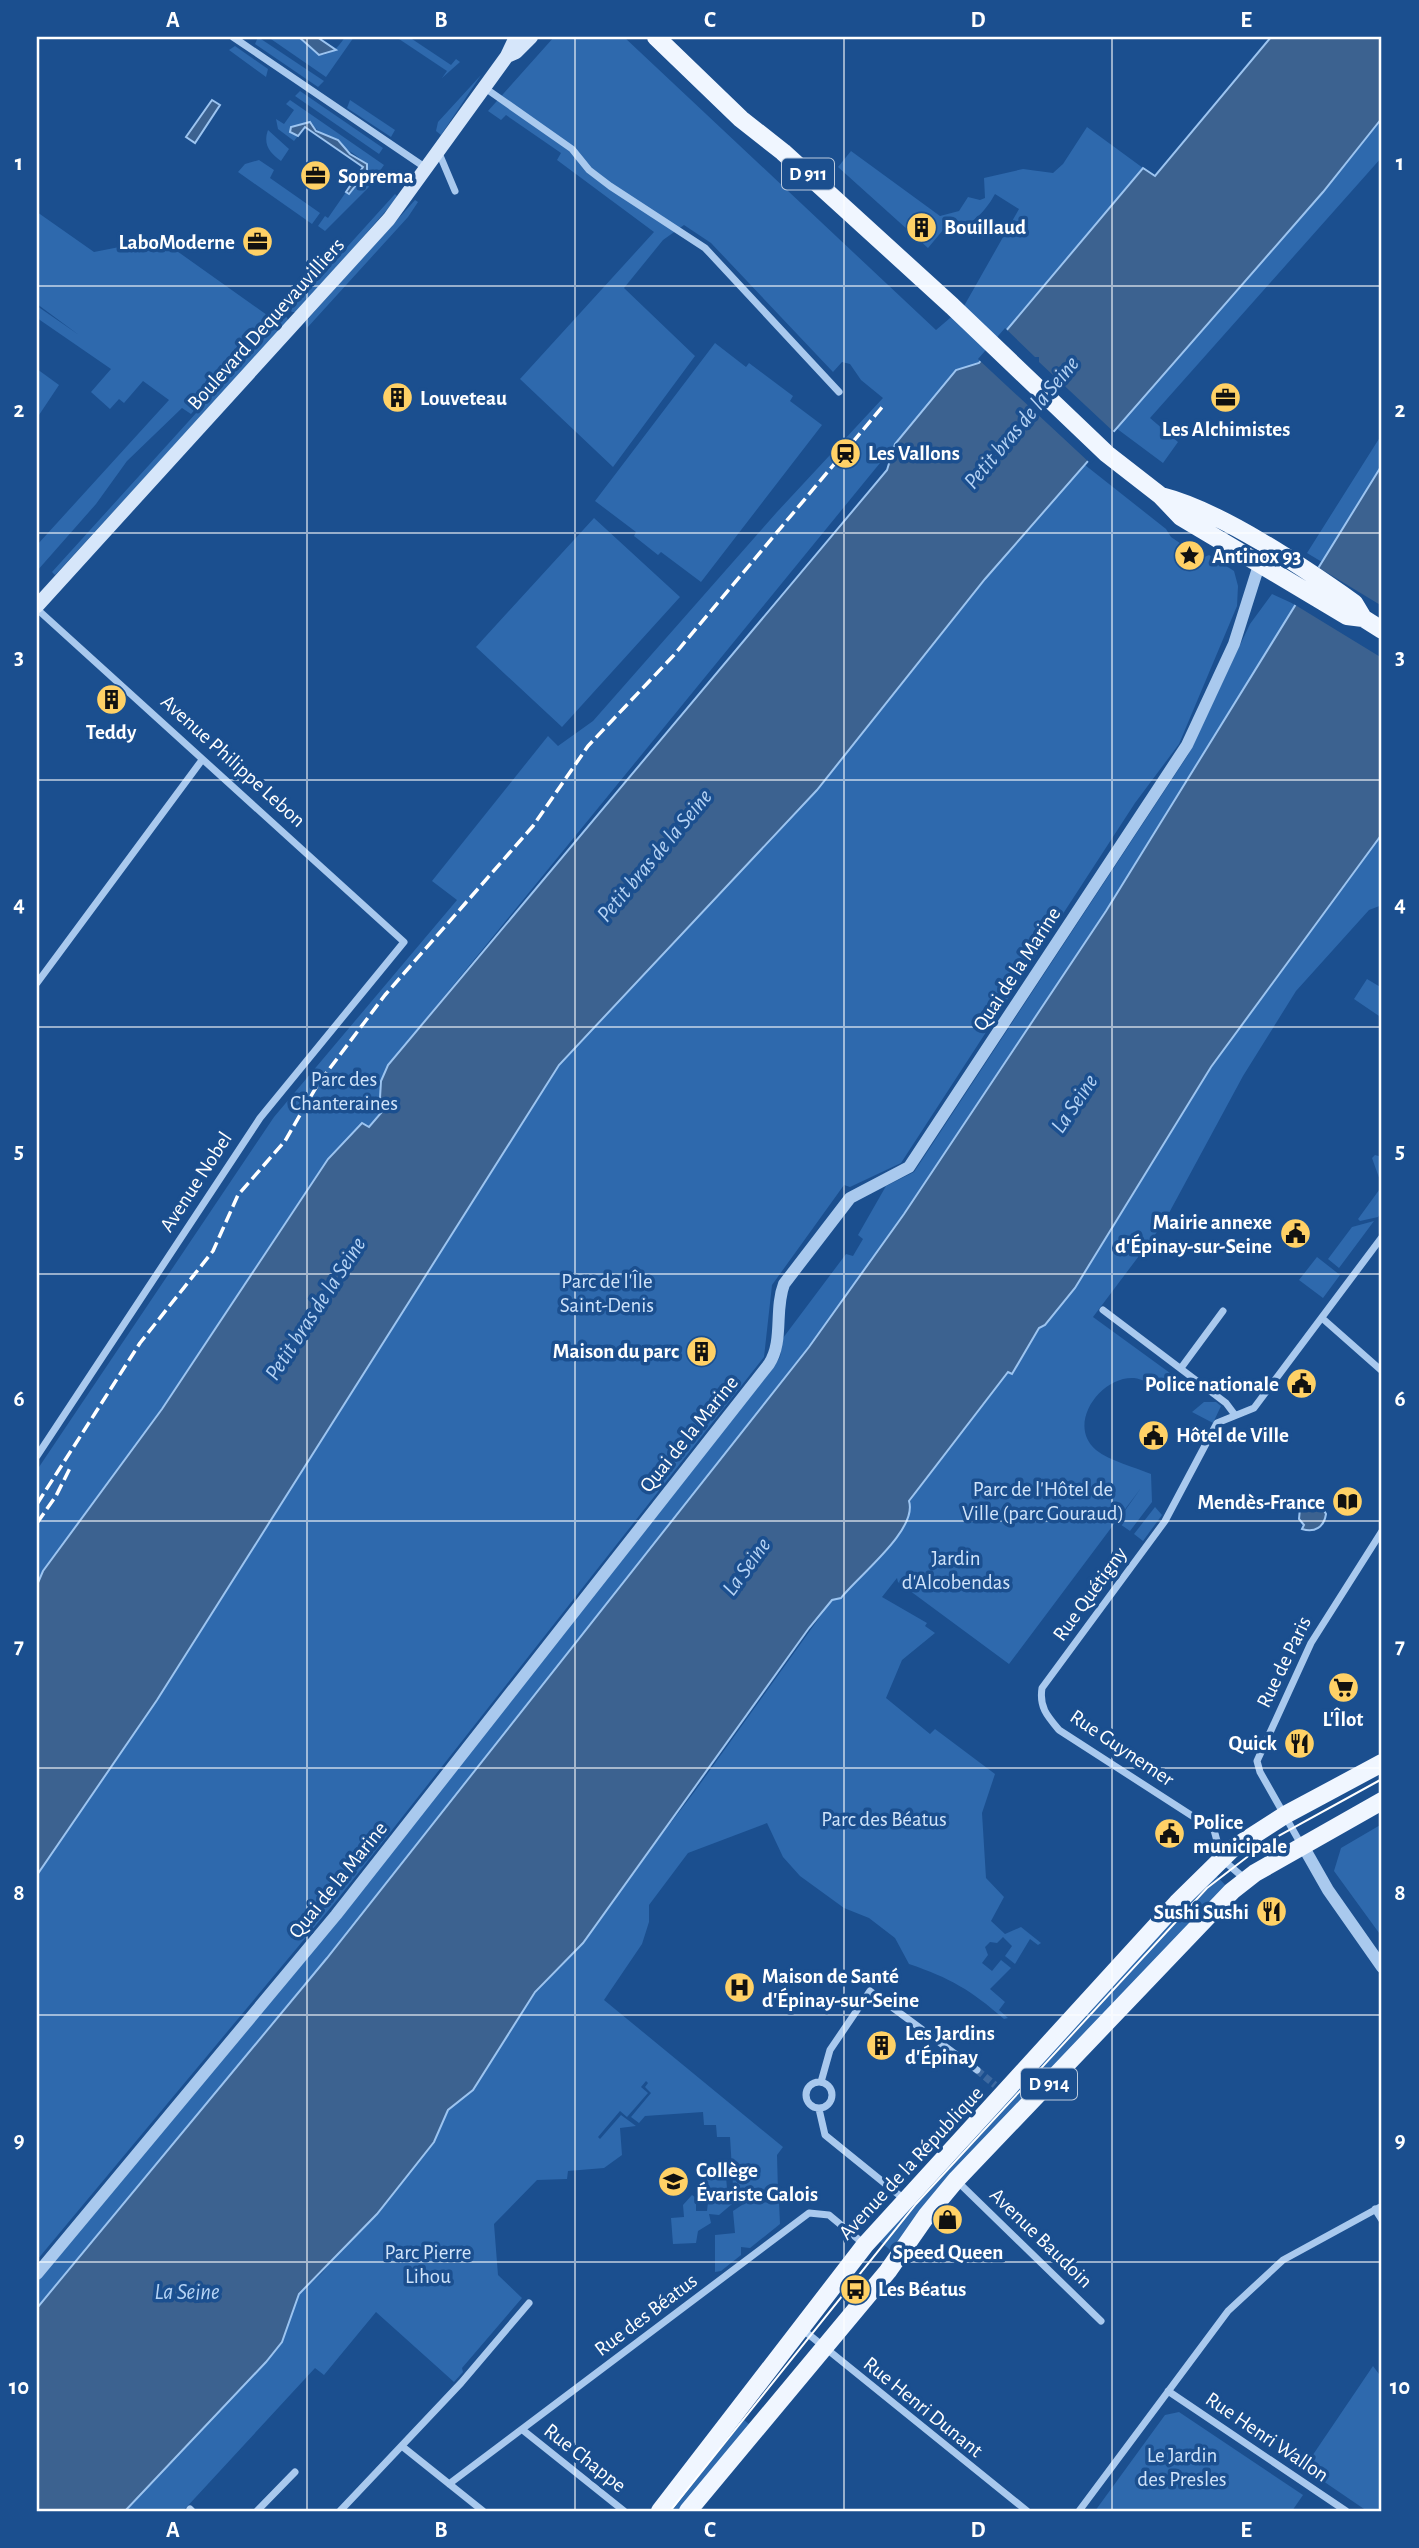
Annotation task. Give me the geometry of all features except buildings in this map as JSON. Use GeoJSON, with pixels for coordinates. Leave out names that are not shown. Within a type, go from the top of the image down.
{"type":"FeatureCollection","features":[{"type":"Feature","properties":{"kind":"main road","name":"Boulevard Dequevauvilliers"},"geometry":{"type":"LineString","coordinates":[[37,607],[365,247],[428,169],[507,56],[516,37]]}},
{"type":"Feature","properties":{"kind":"main road","name":"Boulevard Dequevauvilliers"},"geometry":{"type":"LineString","coordinates":[[507,56],[516,52],[531,37]]}},
{"type":"Feature","properties":{"kind":"main road","name":"D 911"},"geometry":{"type":"LineString","coordinates":[[656,39],[952,306],[1043,395],[1108,454],[1161,496],[1181,517],[1264,557]]}},
{"type":"Feature","properties":{"kind":"main road"},"geometry":{"type":"LineString","coordinates":[[1264,557],[1298,577],[1354,603],[1363,618],[1382,630]]}},
{"type":"Feature","properties":{"kind":"main road","name":"D 914"},"geometry":{"type":"LineString","coordinates":[[1285,1815],[1382,1763]]}},
{"type":"Feature","properties":{"kind":"main road","name":"D 914"},"geometry":{"type":"LineString","coordinates":[[688,2511],[823,2350],[956,2180],[1198,1923],[1245,1879],[1382,1801]]}},
{"type":"Feature","properties":{"kind":"main road","name":"Avenue de la République"},"geometry":{"type":"LineString","coordinates":[[660,2511],[799,2327],[865,2245],[1002,2090],[1177,1903],[1232,1849],[1285,1815]]}},
{"type":"Feature","properties":{"kind":"street"},"geometry":{"type":"LineString","coordinates":[[233,37],[428,169]]}},
{"type":"Feature","properties":{"kind":"street"},"geometry":{"type":"LineString","coordinates":[[485,88],[572,149],[589,170],[610,186],[705,248],[839,391]]}},
{"type":"Feature","properties":{"kind":"street"},"geometry":{"type":"LineString","coordinates":[[439,153],[455,191]]}},
{"type":"Feature","properties":{"kind":"street","name":"Quai de la Marine"},"geometry":{"type":"LineString","coordinates":[[37,2274],[336,1915],[769,1364],[776,1350],[779,1299],[784,1284],[850,1198],[909,1167],[1187,744],[1234,643],[1264,557]]}},
{"type":"Feature","properties":{"kind":"street","name":"Avenue Philippe Lebon"},"geometry":{"type":"LineString","coordinates":[[37,607],[404,942]]}},
{"type":"Feature","properties":{"kind":"street"},"geometry":{"type":"LineString","coordinates":[[37,983],[202,760]]}},
{"type":"Feature","properties":{"kind":"street","name":"Avenue Nobel"},"geometry":{"type":"LineString","coordinates":[[37,1456],[260,1118],[404,942]]}},
{"type":"Feature","properties":{"kind":"street","name":"Rue Quétigny"},"geometry":{"type":"LineString","coordinates":[[1040,1699],[1045,1684],[1165,1521],[1217,1423],[1254,1408],[1382,1237]]}},
{"type":"Feature","properties":{"kind":"street"},"geometry":{"type":"LineString","coordinates":[[1103,1310],[1226,1403],[1235,1415]]}},
{"type":"Feature","properties":{"kind":"street"},"geometry":{"type":"LineString","coordinates":[[1181,1368],[1223,1311]]}},
{"type":"Feature","properties":{"kind":"street"},"geometry":{"type":"LineString","coordinates":[[1322,1318],[1382,1371]]}},
{"type":"Feature","properties":{"kind":"street","name":"Rue de Paris"},"geometry":{"type":"LineString","coordinates":[[1303,1846],[1260,1772],[1257,1761],[1260,1749],[1311,1643],[1382,1531]]}},
{"type":"Feature","properties":{"kind":"street","name":"Rue Guynemer"},"geometry":{"type":"LineString","coordinates":[[1040,1699],[1045,1714],[1059,1730],[1214,1830],[1222,1859],[1245,1879]]}},
{"type":"Feature","properties":{"kind":"street"},"geometry":{"type":"LineString","coordinates":[[1303,1846],[1328,1890],[1382,1967]]}},
{"type":"Feature","properties":{"kind":"street"},"geometry":{"type":"LineString","coordinates":[[821,2082],[830,2050],[870,1991],[977,2070]]}},
{"type":"Feature","properties":{"kind":"street"},"geometry":{"type":"LineString","coordinates":[[821,2082],[829,2086],[832,2094],[830,2102],[819,2109],[809,2104],[806,2093],[810,2086],[821,2082]]}},
{"type":"Feature","properties":{"kind":"street"},"geometry":{"type":"LineString","coordinates":[[819,2109],[825,2135],[905,2199]]}},
{"type":"Feature","properties":{"kind":"street","name":"Avenue Baudoin"},"geometry":{"type":"LineString","coordinates":[[956,2180],[1101,2321]]}},
{"type":"Feature","properties":{"kind":"street"},"geometry":{"type":"LineString","coordinates":[[1079,2511],[1226,2313],[1283,2260],[1379,2207],[1382,2220]]}},
{"type":"Feature","properties":{"kind":"street","name":"Rue des Béatus"},"geometry":{"type":"LineString","coordinates":[[449,2484],[524,2431],[809,2213],[819,2212],[829,2216],[865,2245]]}},
{"type":"Feature","properties":{"kind":"street"},"geometry":{"type":"LineString","coordinates":[[340,2511],[403,2447],[529,2303]]}},
{"type":"Feature","properties":{"kind":"street","name":"Rue Henri Dunant"},"geometry":{"type":"LineString","coordinates":[[799,2327],[823,2350],[1027,2511]]}},
{"type":"Feature","properties":{"kind":"street","name":"Rue Henri Wallon"},"geometry":{"type":"LineString","coordinates":[[1168,2391],[1346,2511]]}},
{"type":"Feature","properties":{"kind":"street","name":"Rue Chappe"},"geometry":{"type":"LineString","coordinates":[[524,2431],[624,2511]]}},
{"type":"Feature","properties":{"kind":"street"},"geometry":{"type":"LineString","coordinates":[[403,2447],[483,2511]]}},
{"type":"Feature","properties":{"kind":"street"},"geometry":{"type":"LineString","coordinates":[[257,2511],[295,2472]]}},
{"type":"Feature","properties":{"kind":"green space"},"geometry":{"type":"Polygon","coordinates":[[[258,37],[324,81],[318,87],[255,44],[258,37]]]}},
{"type":"Feature","properties":{"kind":"green space"},"geometry":{"type":"Polygon","coordinates":[[[268,37],[299,37],[319,55],[324,55],[332,52],[345,37],[354,37],[326,77],[268,37]]]}},
{"type":"Feature","properties":{"kind":"green space"},"geometry":{"type":"Polygon","coordinates":[[[396,37],[409,37],[451,65],[456,59],[460,62],[442,78],[447,71],[396,37]]]}},
{"type":"Feature","properties":{"kind":"green space","name":"Parc des Chanteraines"},"geometry":{"type":"Polygon","coordinates":[[[554,37],[624,37],[936,330],[964,306],[1019,209],[995,194],[974,220],[960,228],[943,230],[928,248],[838,167],[851,151],[940,216],[959,211],[968,197],[980,200],[985,198],[984,178],[1023,169],[1053,173],[1063,164],[1087,127],[1143,168],[979,363],[956,370],[388,1065],[388,1106],[369,1127],[43,1571],[37,1585],[37,1470],[274,1117],[457,900],[432,881],[548,736],[558,746],[593,721],[777,512],[883,398],[861,380],[850,364],[842,362],[833,372],[711,243],[684,225],[663,240],[624,288],[695,356],[613,467],[520,379],[654,232],[557,160],[561,153],[506,115],[501,120],[488,111],[554,37]]]}},
{"type":"Feature","properties":{"kind":"green space"},"geometry":{"type":"Polygon","coordinates":[[[235,46],[268,69],[266,77],[229,50],[235,46]]]}},
{"type":"Feature","properties":{"kind":"green space"},"geometry":{"type":"Polygon","coordinates":[[[481,75],[441,135],[436,131],[438,122],[481,75]]]}},
{"type":"Feature","properties":{"kind":"green space"},"geometry":{"type":"Polygon","coordinates":[[[300,91],[383,148],[379,154],[295,96],[300,91]]]}},
{"type":"Feature","properties":{"kind":"green space"},"geometry":{"type":"Polygon","coordinates":[[[290,100],[384,165],[368,188],[325,231],[318,226],[325,216],[328,218],[346,192],[352,191],[368,167],[356,155],[321,133],[312,123],[303,123],[290,132],[298,136],[294,141],[278,129],[276,119],[284,124],[294,110],[286,104],[290,100]]]}},
{"type":"Feature","properties":{"kind":"green space"},"geometry":{"type":"Polygon","coordinates":[[[350,100],[395,130],[391,137],[347,108],[350,100]]]}},
{"type":"Feature","properties":{"kind":"green space"},"geometry":{"type":"Polygon","coordinates":[[[1382,118],[1382,157],[1150,418],[1178,442],[1163,463],[1116,428],[1323,192],[1382,118]]]}},
{"type":"Feature","properties":{"kind":"green space"},"geometry":{"type":"Polygon","coordinates":[[[268,130],[289,149],[281,161],[268,147],[268,130]]]}},
{"type":"Feature","properties":{"kind":"green space"},"geometry":{"type":"Polygon","coordinates":[[[259,160],[274,170],[270,178],[320,213],[312,224],[238,172],[245,164],[259,160]]]}},
{"type":"Feature","properties":{"kind":"green space"},"geometry":{"type":"Polygon","coordinates":[[[395,194],[398,197],[297,312],[292,312],[290,310],[395,194]]]}},
{"type":"Feature","properties":{"kind":"green space"},"geometry":{"type":"Polygon","coordinates":[[[415,200],[418,202],[408,217],[307,328],[305,322],[415,200]]]}},
{"type":"Feature","properties":{"kind":"green space"},"geometry":{"type":"Polygon","coordinates":[[[37,212],[94,252],[160,239],[274,320],[191,414],[182,408],[127,461],[96,504],[37,571],[37,545],[169,400],[143,381],[124,403],[119,399],[110,409],[91,392],[111,369],[37,318],[37,306],[79,335],[37,304],[37,212]]]}},
{"type":"Feature","properties":{"kind":"green space"},"geometry":{"type":"Polygon","coordinates":[[[285,315],[289,321],[55,575],[52,572],[285,315]]]}},
{"type":"Feature","properties":{"kind":"green space"},"geometry":{"type":"Polygon","coordinates":[[[715,343],[746,367],[749,363],[793,396],[790,401],[822,425],[701,582],[661,552],[658,555],[634,536],[636,532],[595,501],[715,343]]]}},
{"type":"Feature","properties":{"kind":"green space"},"geometry":{"type":"Polygon","coordinates":[[[37,369],[59,385],[37,418],[37,369]]]}},
{"type":"Feature","properties":{"kind":"green space"},"geometry":{"type":"Polygon","coordinates":[[[1382,434],[1382,465],[1322,562],[1307,553],[1382,434]]]}},
{"type":"Feature","properties":{"kind":"green space","name":"Parc de l'Île Saint-Denis"},"geometry":{"type":"Polygon","coordinates":[[[1085,465],[1166,529],[1171,537],[1202,558],[1209,555],[1234,571],[1238,586],[1237,606],[1179,744],[1135,803],[901,1163],[850,1187],[844,1185],[772,1285],[764,1357],[337,1900],[37,2260],[37,1875],[157,1700],[559,1065],[817,790],[985,579],[1085,465]]]}},
{"type":"Feature","properties":{"kind":"green space"},"geometry":{"type":"Polygon","coordinates":[[[594,518],[680,597],[562,727],[476,647],[594,518]]]}},
{"type":"Feature","properties":{"kind":"green space"},"geometry":{"type":"Polygon","coordinates":[[[1272,594],[1296,605],[1106,911],[904,1214],[809,1347],[327,1958],[37,2308],[37,2282],[773,1368],[780,1357],[783,1338],[846,1254],[853,1256],[863,1239],[858,1235],[886,1186],[914,1172],[1188,755],[1250,624],[1272,594]]]}},
{"type":"Feature","properties":{"kind":"green space"},"geometry":{"type":"Polygon","coordinates":[[[1382,834],[1382,905],[1369,910],[1296,991],[1243,1076],[1163,1224],[1093,1317],[1170,1373],[1159,1388],[1134,1378],[1121,1379],[1110,1385],[1099,1393],[1091,1404],[1084,1428],[1088,1440],[1096,1450],[1115,1461],[1151,1474],[1152,1502],[1130,1531],[1117,1522],[1141,1488],[1009,1664],[898,1582],[897,1578],[882,1597],[927,1623],[925,1626],[935,1633],[902,1660],[886,1698],[930,1734],[935,1729],[995,1774],[982,1813],[986,1878],[1004,1897],[991,1921],[1005,1934],[1021,1927],[1041,1943],[1038,1945],[1030,1939],[1015,1964],[1005,1956],[1012,1946],[1003,1937],[997,1943],[990,1942],[985,1947],[988,1955],[982,1963],[992,1971],[1001,1960],[1011,1968],[990,1989],[1005,2002],[999,2010],[1008,2018],[1004,2019],[960,1986],[909,1964],[895,1938],[869,1918],[844,1908],[800,1876],[783,1857],[767,1823],[688,1853],[649,1905],[649,1922],[642,1944],[604,2000],[783,2147],[777,2155],[778,2192],[746,2193],[733,2186],[730,2137],[717,2137],[716,2125],[704,2125],[703,2112],[645,2116],[639,2123],[631,2117],[651,2093],[645,2087],[648,2083],[646,2081],[641,2087],[648,2093],[627,2117],[620,2111],[598,2137],[600,2139],[621,2115],[636,2126],[620,2128],[622,2155],[604,2168],[568,2171],[567,2179],[537,2180],[494,2224],[498,2275],[522,2298],[462,2368],[463,2372],[454,2382],[376,2312],[324,2375],[315,2368],[183,2511],[125,2511],[282,2342],[299,2294],[321,2274],[434,2142],[448,2110],[473,2090],[535,1992],[561,1967],[695,1791],[832,1600],[845,1593],[858,1580],[941,1459],[1008,1371],[1012,1373],[1039,1328],[1045,1325],[1075,1288],[1211,1067],[1382,834]]]}},
{"type":"Feature","properties":{"kind":"green space"},"geometry":{"type":"Polygon","coordinates":[[[1367,979],[1382,988],[1382,1018],[1354,999],[1367,979]]]}},
{"type":"Feature","properties":{"kind":"green space"},"geometry":{"type":"Polygon","coordinates":[[[1375,1155],[1382,1157],[1382,1186],[1372,1158],[1375,1155]]]}},
{"type":"Feature","properties":{"kind":"green space"},"geometry":{"type":"Polygon","coordinates":[[[1382,1186],[1382,1211],[1378,1217],[1360,1221],[1358,1219],[1382,1186]]]}},
{"type":"Feature","properties":{"kind":"green space"},"geometry":{"type":"Polygon","coordinates":[[[1374,1221],[1339,1268],[1328,1259],[1352,1227],[1374,1221]]]}},
{"type":"Feature","properties":{"kind":"green space"},"geometry":{"type":"Polygon","coordinates":[[[1317,1257],[1340,1275],[1323,1298],[1299,1280],[1317,1257]]]}},
{"type":"Feature","properties":{"kind":"green space"},"geometry":{"type":"Polygon","coordinates":[[[1204,1402],[1216,1402],[1221,1406],[1213,1423],[1192,1412],[1204,1402]]]}},
{"type":"Feature","properties":{"kind":"green space"},"geometry":{"type":"Polygon","coordinates":[[[1155,1507],[1162,1515],[1143,1541],[1134,1534],[1155,1507]]]}},
{"type":"Feature","properties":{"kind":"green space"},"geometry":{"type":"Polygon","coordinates":[[[1382,1824],[1382,1937],[1334,1871],[1341,1848],[1382,1824]]]}},
{"type":"Feature","properties":{"kind":"green space"},"geometry":{"type":"Polygon","coordinates":[[[1214,1873],[1227,1887],[894,2253],[878,2240],[1214,1873]]]}},
{"type":"Feature","properties":{"kind":"green space"},"geometry":{"type":"Polygon","coordinates":[[[719,2163],[725,2163],[727,2189],[731,2189],[730,2193],[716,2193],[715,2188],[698,2187],[706,2178],[720,2176],[719,2163]]]}},
{"type":"Feature","properties":{"kind":"green space"},"geometry":{"type":"Polygon","coordinates":[[[692,2195],[696,2198],[696,2211],[707,2211],[708,2202],[730,2201],[732,2204],[719,2215],[709,2214],[711,2223],[698,2231],[696,2243],[673,2244],[671,2218],[684,2217],[683,2205],[692,2195]]]}},
{"type":"Feature","properties":{"kind":"green space"},"geometry":{"type":"Polygon","coordinates":[[[779,2202],[780,2224],[750,2248],[741,2247],[741,2255],[721,2271],[715,2272],[715,2235],[735,2233],[733,2211],[745,2203],[779,2202]]]}},
{"type":"Feature","properties":{"kind":"green space"},"geometry":{"type":"Polygon","coordinates":[[[1373,2366],[1382,2378],[1382,2504],[1377,2511],[1367,2511],[1304,2468],[1373,2366]]]}},
{"type":"Feature","properties":{"kind":"green space","name":"Le Jardin des Presles"},"geometry":{"type":"Polygon","coordinates":[[[1179,2412],[1303,2495],[1292,2511],[1095,2511],[1165,2415],[1179,2412]]]}},
{"type":"Feature","properties":{"kind":"green space"},"geometry":{"type":"Polygon","coordinates":[[[737,2414],[750,2425],[681,2511],[667,2511],[737,2414]]]}},
{"type":"Feature","properties":{"kind":"water"},"geometry":{"type":"Polygon","coordinates":[[[299,37],[317,37],[336,50],[319,55],[299,37]]]}},
{"type":"Feature","properties":{"kind":"water","name":"Petit bras de la Seine"},"geometry":{"type":"Polygon","coordinates":[[[1271,37],[1382,37],[1382,118],[1323,192],[985,579],[817,790],[559,1065],[157,1700],[37,1875],[37,1585],[43,1571],[162,1409],[328,1159],[362,1123],[369,1127],[387,1106],[380,1098],[381,1081],[388,1065],[887,470],[895,444],[956,370],[979,363],[1143,168],[1155,176],[1271,37]]]}},
{"type":"Feature","properties":{"kind":"water"},"geometry":{"type":"Polygon","coordinates":[[[212,100],[220,105],[195,143],[186,137],[212,100]]]}},
{"type":"Feature","properties":{"kind":"water"},"geometry":{"type":"Polygon","coordinates":[[[310,122],[316,131],[338,140],[350,154],[367,164],[367,171],[349,194],[346,192],[363,167],[305,127],[298,136],[290,132],[291,127],[310,122]]]}},
{"type":"Feature","properties":{"kind":"water","name":"La Seine"},"geometry":{"type":"Polygon","coordinates":[[[1382,465],[1382,834],[1211,1067],[1075,1288],[1045,1325],[1039,1328],[1012,1374],[1008,1372],[909,1501],[905,1525],[896,1539],[841,1598],[832,1600],[809,1628],[583,1943],[535,1992],[473,2090],[448,2110],[434,2142],[377,2214],[299,2294],[282,2342],[266,2362],[125,2511],[37,2511],[37,2308],[327,1958],[809,1347],[904,1214],[1106,911],[1382,465]]]}},
{"type":"Feature","properties":{"kind":"water"},"geometry":{"type":"Polygon","coordinates":[[[1318,1500],[1326,1514],[1323,1522],[1315,1529],[1302,1529],[1304,1525],[1299,1519],[1300,1508],[1318,1500]]]}},
{"type":"Feature","properties":{"kind":"pier"},"geometry":{"type":"Polygon","coordinates":[[[1005,328],[1035,357],[1039,357],[1039,362],[1116,434],[1091,464],[978,359],[1005,328]]]}},
{"type":"Feature","properties":{"kind":"pier"},"geometry":{"type":"Polygon","coordinates":[[[1316,566],[1382,606],[1382,658],[1292,603],[1316,566]]]}},
{"type":"Feature","properties":{"kind":"tunnel"},"geometry":{"type":"LineString","coordinates":[[977,2070],[995,2085]]}},
{"type":"Feature","properties":{"kind":"tram line"},"geometry":{"type":"LineString","coordinates":[[670,2511],[915,2205],[1207,1888],[1264,1844],[1382,1779]]}},
{"type":"Feature","properties":{"kind":"railway"},"geometry":{"type":"LineString","coordinates":[[37,1504],[140,1343],[213,1251],[238,1195],[285,1141],[318,1084],[385,995],[533,826],[588,746],[674,655],[883,406]]}},
{"type":"Feature","properties":{"kind":"railway"},"geometry":{"type":"LineString","coordinates":[[37,1523],[56,1496],[71,1466]]}},
{"type":"Feature","properties":{"kind":"place","name":"Soprema"},"geometry":{"type":"Point","coordinates":[315,176]}},
{"type":"Feature","properties":{"kind":"place","name":"Bouillaud"},"geometry":{"type":"Point","coordinates":[921,227]}},
{"type":"Feature","properties":{"kind":"place","name":"LaboModerne"},"geometry":{"type":"Point","coordinates":[258,242]}},
{"type":"Feature","properties":{"kind":"place","name":"Les Alchimistes"},"geometry":{"type":"Point","coordinates":[1226,397]}},
{"type":"Feature","properties":{"kind":"place","name":"Louveteau"},"geometry":{"type":"Point","coordinates":[397,398]}},
{"type":"Feature","properties":{"kind":"place","name":"Les Vallons"},"geometry":{"type":"Point","coordinates":[845,453]}},
{"type":"Feature","properties":{"kind":"place","name":"Antinox 93"},"geometry":{"type":"Point","coordinates":[1189,556]}},
{"type":"Feature","properties":{"kind":"place","name":"Teddy"},"geometry":{"type":"Point","coordinates":[111,700]}},
{"type":"Feature","properties":{"kind":"place","name":"Mairie annexe d'Épinay-sur-Seine"},"geometry":{"type":"Point","coordinates":[1295,1234]}},
{"type":"Feature","properties":{"kind":"place","name":"Maison du parc"},"geometry":{"type":"Point","coordinates":[702,1351]}},
{"type":"Feature","properties":{"kind":"place","name":"Police nationale"},"geometry":{"type":"Point","coordinates":[1302,1384]}},
{"type":"Feature","properties":{"kind":"place","name":"Hôtel de Ville"},"geometry":{"type":"Point","coordinates":[1153,1435]}},
{"type":"Feature","properties":{"kind":"place","name":"Mendès-France"},"geometry":{"type":"Point","coordinates":[1348,1502]}},
{"type":"Feature","properties":{"kind":"place","name":"L'Îlot"},"geometry":{"type":"Point","coordinates":[1343,1687]}},
{"type":"Feature","properties":{"kind":"place","name":"Quick"},"geometry":{"type":"Point","coordinates":[1300,1743]}},
{"type":"Feature","properties":{"kind":"place","name":"Police municipale"},"geometry":{"type":"Point","coordinates":[1170,1834]}},
{"type":"Feature","properties":{"kind":"place","name":"Sushi Sushi"},"geometry":{"type":"Point","coordinates":[1272,1912]}},
{"type":"Feature","properties":{"kind":"place","name":"Maison de Santé d'Épinay-sur-Seine"},"geometry":{"type":"Point","coordinates":[739,1988]}},
{"type":"Feature","properties":{"kind":"place","name":"Les Jardins d'Épinay"},"geometry":{"type":"Point","coordinates":[882,2045]}},
{"type":"Feature","properties":{"kind":"place","name":"Collège Évariste Galois"},"geometry":{"type":"Point","coordinates":[673,2182]}},
{"type":"Feature","properties":{"kind":"place","name":"Speed Queen"},"geometry":{"type":"Point","coordinates":[948,2220]}},
{"type":"Feature","properties":{"kind":"place","name":"Les Béatus"},"geometry":{"type":"Point","coordinates":[855,2289]}},
{"type":"Feature","properties":{"kind":"park label","name":"Parc de l'Hôtel de Ville (parc Gouraud)"},"geometry":{"type":"Point","coordinates":[1043,1501]}},
{"type":"Feature","properties":{"kind":"park label","name":"Jardin d'Alcobendas"},"geometry":{"type":"Point","coordinates":[956,1570]}},
{"type":"Feature","properties":{"kind":"park label","name":"Parc des Béatus"},"geometry":{"type":"Point","coordinates":[884,1819]}},
{"type":"Feature","properties":{"kind":"park label","name":"Parc Pierre Lihou"},"geometry":{"type":"Point","coordinates":[428,2264]}}]}
